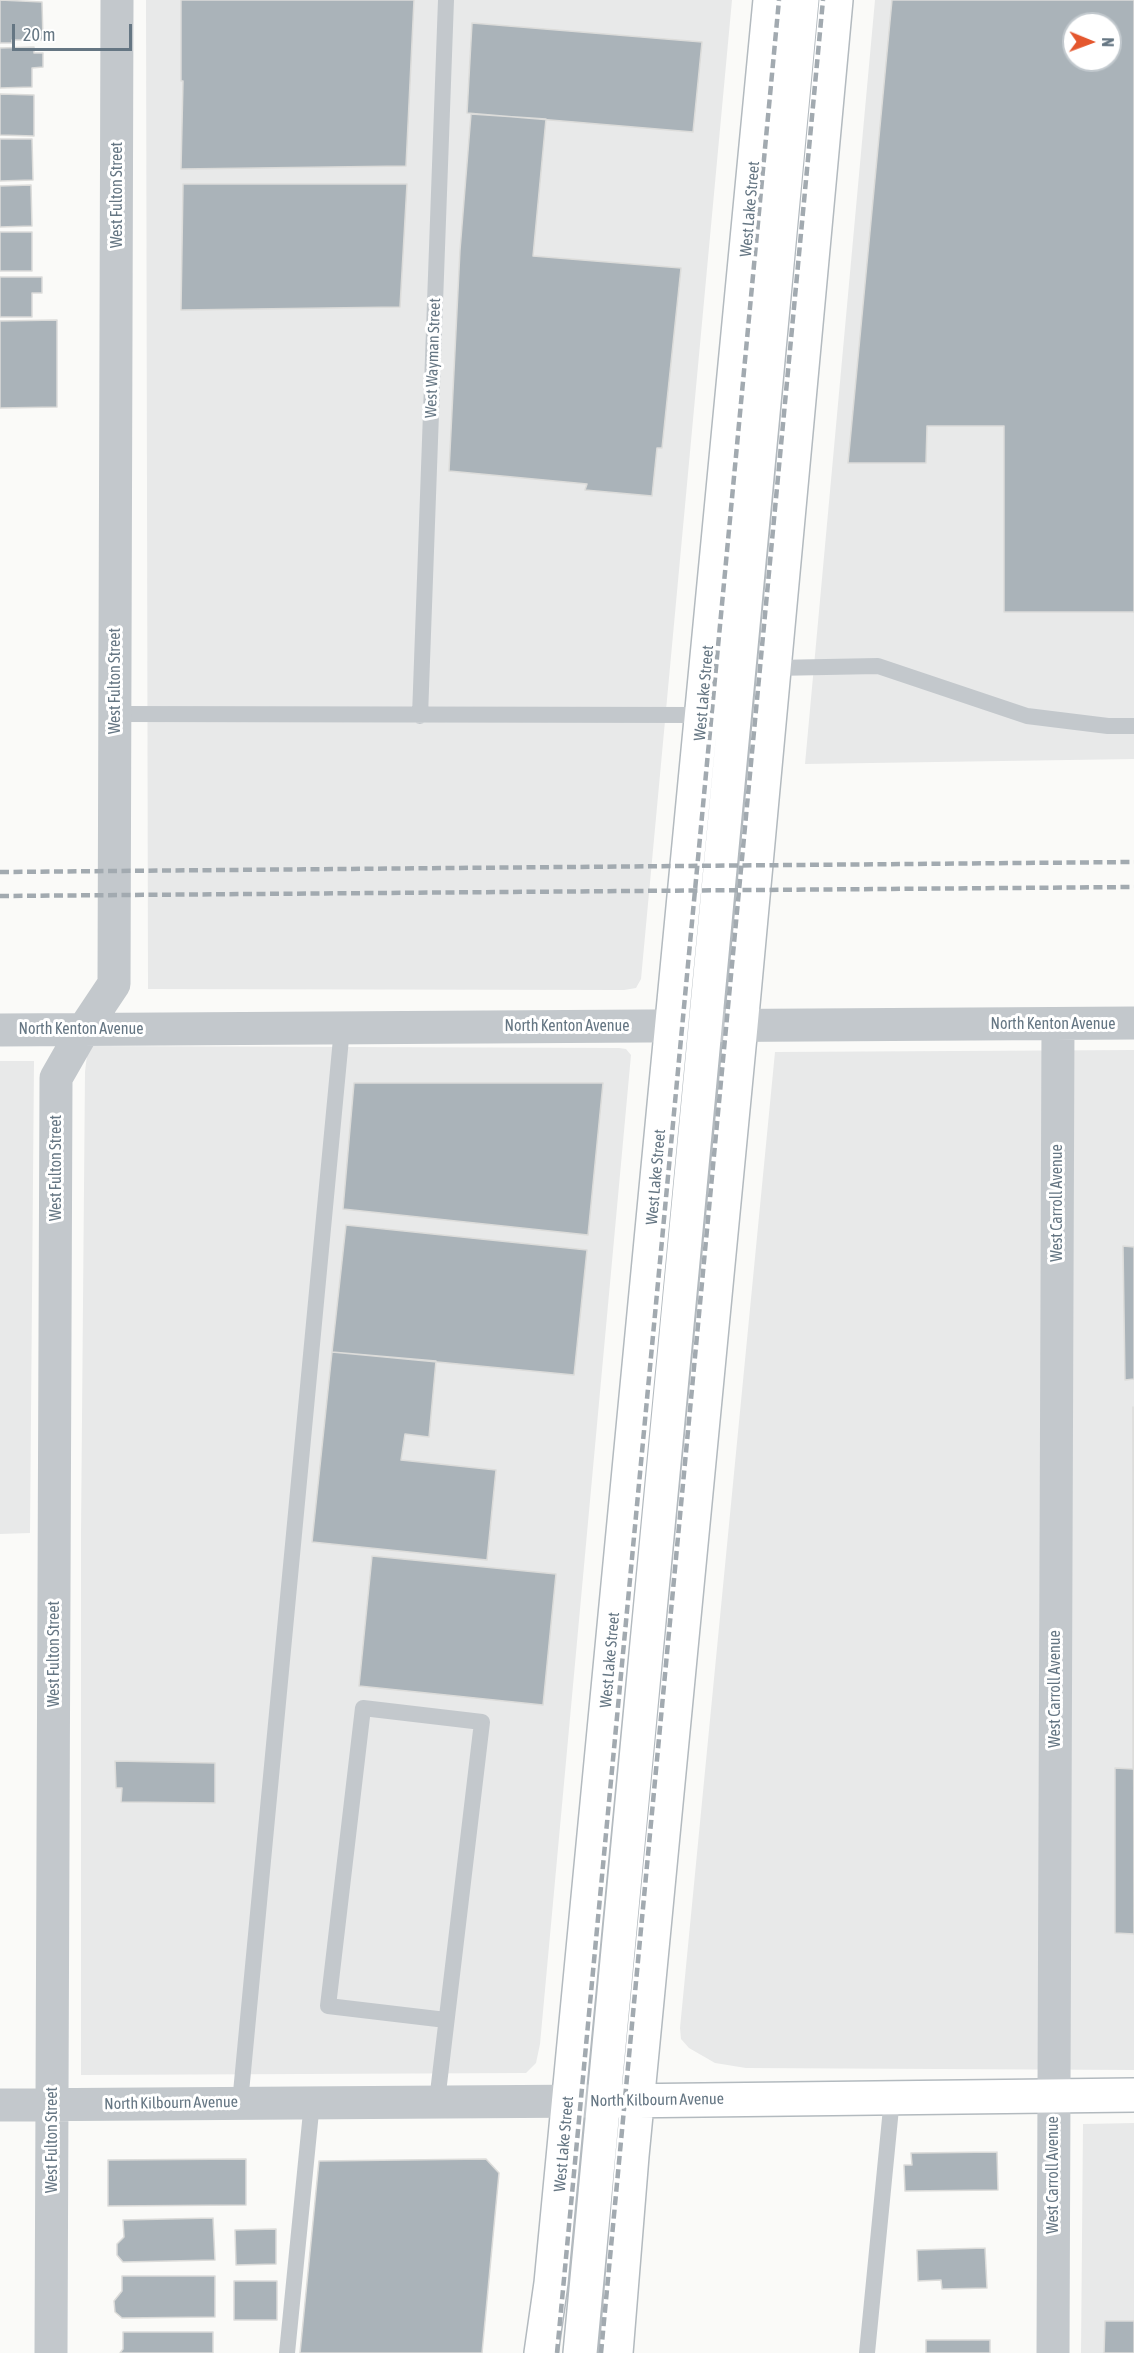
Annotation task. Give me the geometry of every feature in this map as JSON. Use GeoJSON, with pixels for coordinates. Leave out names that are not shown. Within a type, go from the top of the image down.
{"type":"FeatureCollection","features":[{"type":"Feature","properties":{"kind":"main road","name":"West Lake Street"},"geometry":{"type":"LineString","coordinates":[[542,2353],[551,2283],[770,0]]}},
{"type":"Feature","properties":{"kind":"main road","name":"West Lake Street"},"geometry":{"type":"LineString","coordinates":[[580,2353],[802,0]]}},
{"type":"Feature","properties":{"kind":"main road"},"geometry":{"type":"LineString","coordinates":[[616,2353],[836,0]]}},
{"type":"Feature","properties":{"kind":"main road","name":"North Kilbourn Avenue"},"geometry":{"type":"LineString","coordinates":[[604,2101],[1134,2096]]}},
{"type":"Feature","properties":{"kind":"street","name":"West Fulton Street"},"geometry":{"type":"LineString","coordinates":[[51,2353],[56,1078],[84,1029],[114,984],[117,0]]}},
{"type":"Feature","properties":{"kind":"street","name":"North Kenton Avenue"},"geometry":{"type":"LineString","coordinates":[[0,1030],[1134,1023]]}},
{"type":"Feature","properties":{"kind":"street","name":"West Carroll Avenue"},"geometry":{"type":"LineString","coordinates":[[1053,2353],[1058,1024]]}},
{"type":"Feature","properties":{"kind":"street","name":"North Kilbourn Avenue"},"geometry":{"type":"LineString","coordinates":[[0,2105],[604,2101]]}},
{"type":"Feature","properties":{"kind":"lane","name":"West Wayman Street"},"geometry":{"type":"LineString","coordinates":[[420,716],[446,0]]}},
{"type":"Feature","properties":{"kind":"lane"},"geometry":{"type":"LineString","coordinates":[[774,668],[878,666],[1028,716],[1108,726],[1134,726]]}},
{"type":"Feature","properties":{"kind":"lane"},"geometry":{"type":"LineString","coordinates":[[115,714],[702,715]]}},
{"type":"Feature","properties":{"kind":"lane"},"geometry":{"type":"LineString","coordinates":[[240,2103],[342,1028]]}},
{"type":"Feature","properties":{"kind":"lane"},"geometry":{"type":"LineString","coordinates":[[437,2101],[482,1722],[363,1708],[328,2006],[446,2020]]}},
{"type":"Feature","properties":{"kind":"lane"},"geometry":{"type":"LineString","coordinates":[[867,2353],[892,2098]]}},
{"type":"Feature","properties":{"kind":"lane"},"geometry":{"type":"LineString","coordinates":[[288,2353],[312,2102]]}},
{"type":"Feature","properties":{"kind":"shaded area"},"geometry":{"type":"Polygon","coordinates":[[[146,0],[732,0],[641,979],[636,988],[624,990],[148,989],[146,0]]]}},
{"type":"Feature","properties":{"kind":"shaded area"},"geometry":{"type":"Polygon","coordinates":[[[875,0],[1134,0],[1134,759],[805,764],[875,0]]]}},
{"type":"Feature","properties":{"kind":"shaded area"},"geometry":{"type":"Polygon","coordinates":[[[88,1046],[619,1048],[626,1049],[631,1055],[540,2044],[536,2063],[526,2073],[81,2075],[81,1533],[85,1072],[88,1046]]]}},
{"type":"Feature","properties":{"kind":"shaded area"},"geometry":{"type":"Polygon","coordinates":[[[1134,1050],[1134,2070],[746,2068],[715,2063],[689,2048],[681,2039],[680,2028],[775,1052],[1134,1050]]]}},
{"type":"Feature","properties":{"kind":"shaded area"},"geometry":{"type":"Polygon","coordinates":[[[0,1061],[34,1061],[30,1533],[0,1534],[0,1061]]]}},
{"type":"Feature","properties":{"kind":"shaded area"},"geometry":{"type":"Polygon","coordinates":[[[1134,2123],[1134,2353],[1081,2353],[1083,2124],[1134,2123]]]}},
{"type":"Feature","properties":{"kind":"building"},"geometry":{"type":"Polygon","coordinates":[[[0,0],[42,2],[43,40],[12,40],[12,43],[0,43],[0,0]]]}},
{"type":"Feature","properties":{"kind":"building"},"geometry":{"type":"Polygon","coordinates":[[[181,0],[414,0],[406,166],[181,169],[183,81],[181,81],[181,0]]]}},
{"type":"Feature","properties":{"kind":"building"},"geometry":{"type":"Polygon","coordinates":[[[892,0],[1134,0],[1134,612],[1004,612],[1004,426],[927,426],[926,463],[848,463],[892,0]]]}},
{"type":"Feature","properties":{"kind":"building"},"geometry":{"type":"Polygon","coordinates":[[[472,23],[702,42],[693,132],[467,113],[472,23]]]}},
{"type":"Feature","properties":{"kind":"building"},"geometry":{"type":"Polygon","coordinates":[[[34,47],[34,53],[43,53],[43,67],[32,68],[32,87],[0,88],[0,48],[34,47]]]}},
{"type":"Feature","properties":{"kind":"building"},"geometry":{"type":"Polygon","coordinates":[[[0,94],[34,95],[34,136],[0,135],[0,94]]]}},
{"type":"Feature","properties":{"kind":"building"},"geometry":{"type":"Polygon","coordinates":[[[471,114],[546,119],[533,256],[681,268],[662,448],[657,448],[652,496],[585,490],[587,484],[449,471],[460,250],[471,114]]]}},
{"type":"Feature","properties":{"kind":"building"},"geometry":{"type":"Polygon","coordinates":[[[0,139],[32,139],[33,180],[0,181],[0,139]]]}},
{"type":"Feature","properties":{"kind":"building"},"geometry":{"type":"Polygon","coordinates":[[[183,184],[407,184],[400,307],[181,310],[183,184]]]}},
{"type":"Feature","properties":{"kind":"building"},"geometry":{"type":"Polygon","coordinates":[[[31,185],[32,226],[0,227],[0,186],[31,185]]]}},
{"type":"Feature","properties":{"kind":"building"},"geometry":{"type":"Polygon","coordinates":[[[0,232],[32,232],[32,271],[0,271],[0,232]]]}},
{"type":"Feature","properties":{"kind":"building"},"geometry":{"type":"Polygon","coordinates":[[[0,277],[42,277],[42,293],[32,293],[32,317],[0,317],[0,277]]]}},
{"type":"Feature","properties":{"kind":"building"},"geometry":{"type":"Polygon","coordinates":[[[57,320],[57,407],[0,408],[0,321],[57,320]]]}},
{"type":"Feature","properties":{"kind":"building"},"geometry":{"type":"Polygon","coordinates":[[[354,1083],[603,1083],[588,1235],[343,1209],[354,1083]]]}},
{"type":"Feature","properties":{"kind":"building"},"geometry":{"type":"Polygon","coordinates":[[[346,1225],[587,1250],[574,1375],[332,1352],[346,1225]]]}},
{"type":"Feature","properties":{"kind":"building"},"geometry":{"type":"Polygon","coordinates":[[[1123,1246],[1134,1247],[1134,1379],[1125,1380],[1123,1246]]]}},
{"type":"Feature","properties":{"kind":"building"},"geometry":{"type":"Polygon","coordinates":[[[332,1352],[436,1361],[429,1437],[405,1434],[401,1460],[496,1470],[487,1560],[312,1542],[332,1352]]]}},
{"type":"Feature","properties":{"kind":"building"},"geometry":{"type":"Polygon","coordinates":[[[1133,1407],[1134,1934],[1115,1933],[1115,1768],[1133,1769],[1133,1407]]]}},
{"type":"Feature","properties":{"kind":"building"},"geometry":{"type":"Polygon","coordinates":[[[372,1556],[556,1574],[543,1705],[359,1686],[372,1556]]]}},
{"type":"Feature","properties":{"kind":"building"},"geometry":{"type":"Polygon","coordinates":[[[115,1761],[215,1763],[215,1803],[121,1802],[122,1788],[116,1788],[115,1761]]]}},
{"type":"Feature","properties":{"kind":"building"},"geometry":{"type":"Polygon","coordinates":[[[997,2152],[998,2190],[905,2191],[904,2165],[912,2165],[911,2153],[997,2152]]]}},
{"type":"Feature","properties":{"kind":"building"},"geometry":{"type":"Polygon","coordinates":[[[246,2159],[246,2205],[108,2206],[108,2160],[246,2159]]]}},
{"type":"Feature","properties":{"kind":"building"},"geometry":{"type":"Polygon","coordinates":[[[486,2159],[499,2173],[482,2353],[300,2353],[319,2161],[486,2159]]]}},
{"type":"Feature","properties":{"kind":"building"},"geometry":{"type":"Polygon","coordinates":[[[213,2218],[215,2260],[123,2262],[117,2255],[117,2244],[124,2237],[123,2220],[213,2218]]]}},
{"type":"Feature","properties":{"kind":"building"},"geometry":{"type":"Polygon","coordinates":[[[276,2229],[276,2264],[236,2265],[235,2230],[276,2229]]]}},
{"type":"Feature","properties":{"kind":"building"},"geometry":{"type":"Polygon","coordinates":[[[985,2248],[987,2288],[942,2289],[941,2280],[918,2281],[917,2250],[985,2248]]]}},
{"type":"Feature","properties":{"kind":"building"},"geometry":{"type":"Polygon","coordinates":[[[122,2276],[215,2276],[215,2317],[122,2318],[115,2312],[114,2301],[122,2291],[122,2276]]]}},
{"type":"Feature","properties":{"kind":"building"},"geometry":{"type":"Polygon","coordinates":[[[234,2281],[277,2281],[277,2320],[234,2320],[234,2281]]]}},
{"type":"Feature","properties":{"kind":"building"},"geometry":{"type":"Polygon","coordinates":[[[1105,2321],[1134,2321],[1134,2353],[1104,2353],[1105,2321]]]}},
{"type":"Feature","properties":{"kind":"building"},"geometry":{"type":"Polygon","coordinates":[[[123,2332],[213,2332],[213,2353],[120,2353],[123,2349],[123,2332]]]}},
{"type":"Feature","properties":{"kind":"building"},"geometry":{"type":"Polygon","coordinates":[[[926,2340],[990,2340],[990,2353],[926,2353],[926,2340]]]}},
{"type":"Feature","properties":{"kind":"railway"},"geometry":{"type":"LineString","coordinates":[[557,2353],[779,0]]}},
{"type":"Feature","properties":{"kind":"railway"},"geometry":{"type":"LineString","coordinates":[[601,2353],[823,0]]}},
{"type":"Feature","properties":{"kind":"railway"},"geometry":{"type":"LineString","coordinates":[[0,872],[1134,862]]}},
{"type":"Feature","properties":{"kind":"railway"},"geometry":{"type":"LineString","coordinates":[[0,896],[1134,887]]}}]}
